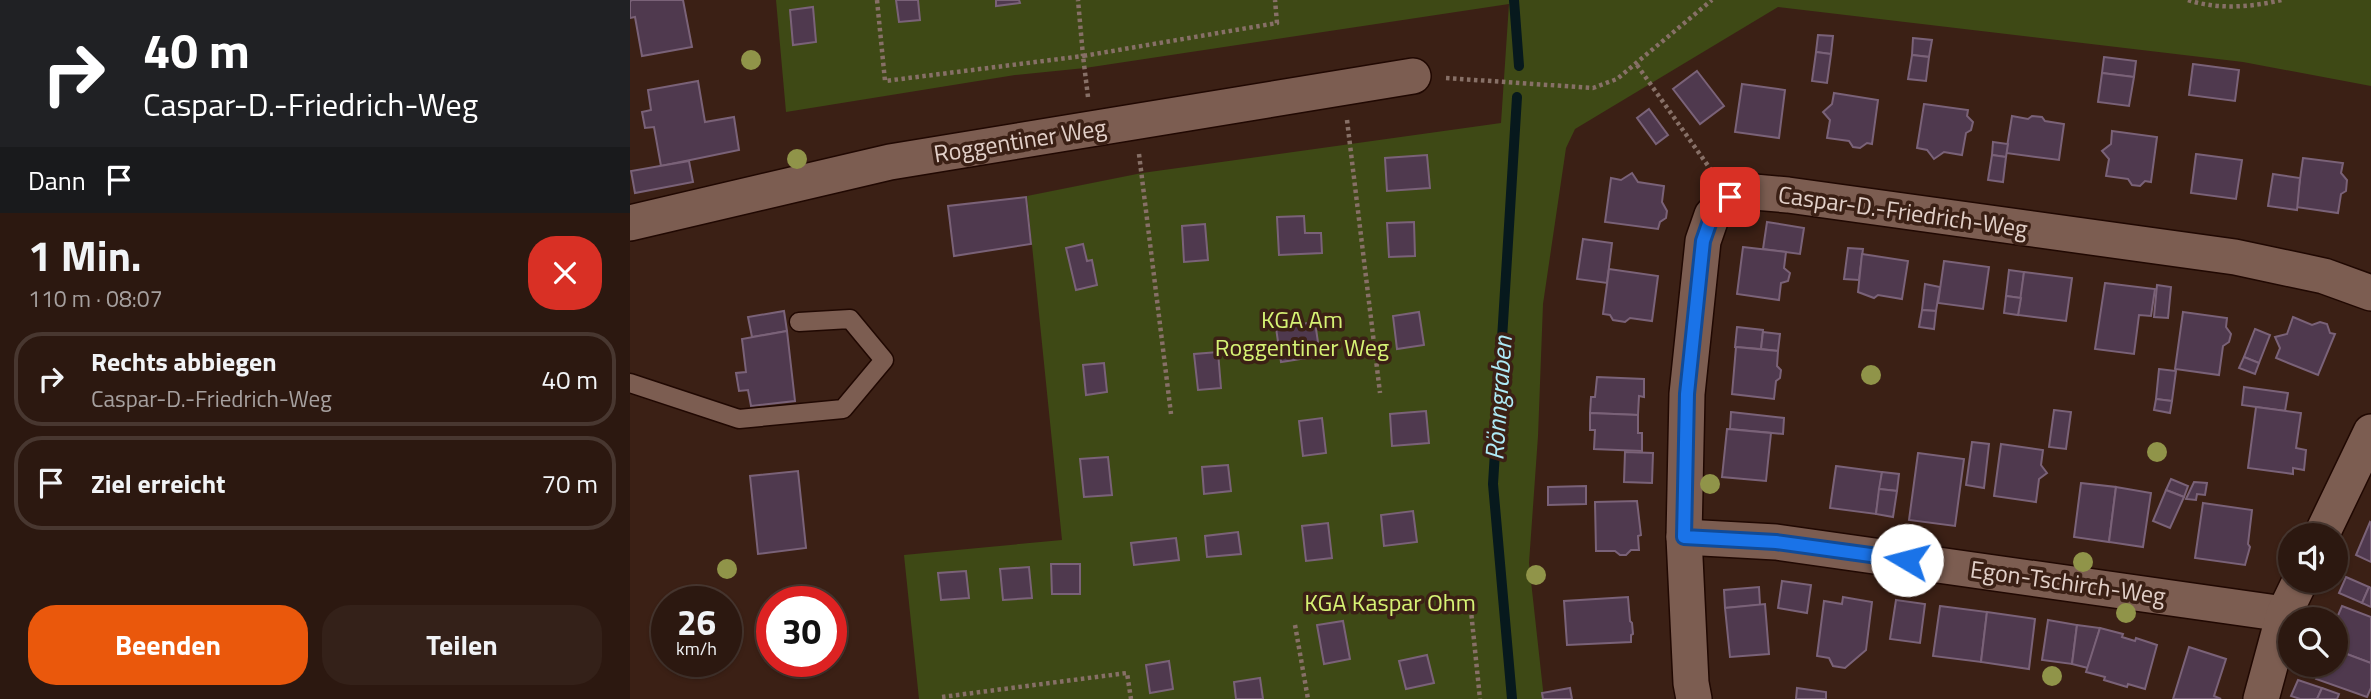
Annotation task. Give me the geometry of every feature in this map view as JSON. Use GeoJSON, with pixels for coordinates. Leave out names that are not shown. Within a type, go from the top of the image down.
{"type":"FeatureCollection","features":[{"type":"Feature","properties":{"kind":"street","name":"Roggentiner Weg"},"geometry":{"type":"LineString","coordinates":[[630,223],[890,162],[1413,76]]}},
{"type":"Feature","properties":{"kind":"street","name":"Caspar-D.-Friedrich-Weg"},"geometry":{"type":"LineString","coordinates":[[1730,197],[1754,192],[1788,195],[2235,257],[2324,276],[2371,293]]}},
{"type":"Feature","properties":{"kind":"street"},"geometry":{"type":"LineString","coordinates":[[1694,699],[1684,537],[1687,394],[1703,241],[1712,215],[1730,197]]}},
{"type":"Feature","properties":{"kind":"street"},"geometry":{"type":"LineString","coordinates":[[2327,523],[2371,432]]}},
{"type":"Feature","properties":{"kind":"street","name":"Egon-Tschirch-Weg"},"geometry":{"type":"LineString","coordinates":[[1684,537],[1776,542],[2278,613]]}},
{"type":"Feature","properties":{"kind":"street"},"geometry":{"type":"LineString","coordinates":[[2261,699],[2278,636]]}},
{"type":"Feature","properties":{"kind":"lane"},"geometry":{"type":"LineString","coordinates":[[630,383],[739,419],[842,409],[884,360],[850,319],[799,322]]}},
{"type":"Feature","properties":{"kind":"path"},"geometry":{"type":"LineString","coordinates":[[877,0],[885,81],[1083,56],[1278,23],[1275,0]]}},
{"type":"Feature","properties":{"kind":"path"},"geometry":{"type":"LineString","coordinates":[[1077,0],[1092,128]]}},
{"type":"Feature","properties":{"kind":"path"},"geometry":{"type":"LineString","coordinates":[[1413,76],[1593,88],[1617,79],[1637,65],[1712,0]]}},
{"type":"Feature","properties":{"kind":"path"},"geometry":{"type":"LineString","coordinates":[[2188,0],[2202,5],[2257,6],[2282,0]]}},
{"type":"Feature","properties":{"kind":"path"},"geometry":{"type":"LineString","coordinates":[[1637,65],[1730,197]]}},
{"type":"Feature","properties":{"kind":"path"},"geometry":{"type":"LineString","coordinates":[[1343,88],[1380,393]]}},
{"type":"Feature","properties":{"kind":"path"},"geometry":{"type":"LineString","coordinates":[[1135,121],[1171,414]]}},
{"type":"Feature","properties":{"kind":"path"},"geometry":{"type":"LineString","coordinates":[[1470,601],[1480,699]]}},
{"type":"Feature","properties":{"kind":"path"},"geometry":{"type":"LineString","coordinates":[[1295,625],[1308,699]]}},
{"type":"Feature","properties":{"kind":"path"},"geometry":{"type":"LineString","coordinates":[[942,697],[1127,673],[1131,699]]}},
{"type":"Feature","properties":{"kind":"green space"},"geometry":{"type":"Polygon","coordinates":[[[776,0],[2371,0],[2371,86],[2243,62],[1778,7],[1575,129],[1566,148],[1543,304],[1538,436],[1529,563],[1544,699],[919,699],[904,555],[1062,540],[1027,196],[1142,173],[1501,123],[1509,4],[1085,68],[1015,75],[786,112],[776,0]]]}},
{"type":"Feature","properties":{"kind":"building"},"geometry":{"type":"Polygon","coordinates":[[[632,0],[683,0],[692,47],[642,56],[635,17],[630,18],[632,0]]]}},
{"type":"Feature","properties":{"kind":"building"},"geometry":{"type":"Polygon","coordinates":[[[896,0],[918,0],[920,20],[899,22],[896,0]]]}},
{"type":"Feature","properties":{"kind":"building"},"geometry":{"type":"Polygon","coordinates":[[[996,0],[1019,0],[1020,3],[996,6],[996,0]]]}},
{"type":"Feature","properties":{"kind":"building"},"geometry":{"type":"Polygon","coordinates":[[[813,7],[816,42],[793,45],[790,10],[813,7]]]}},
{"type":"Feature","properties":{"kind":"building"},"geometry":{"type":"Polygon","coordinates":[[[1818,35],[1833,36],[1831,54],[1816,52],[1818,35]]]}},
{"type":"Feature","properties":{"kind":"building"},"geometry":{"type":"Polygon","coordinates":[[[1913,38],[1932,40],[1929,57],[1912,55],[1913,38]]]}},
{"type":"Feature","properties":{"kind":"building"},"geometry":{"type":"Polygon","coordinates":[[[1816,52],[1831,54],[1827,83],[1812,81],[1816,52]]]}},
{"type":"Feature","properties":{"kind":"building"},"geometry":{"type":"Polygon","coordinates":[[[1912,55],[1929,57],[1926,81],[1908,79],[1912,55]]]}},
{"type":"Feature","properties":{"kind":"building"},"geometry":{"type":"Polygon","coordinates":[[[2104,57],[2136,61],[2134,77],[2102,73],[2104,57]]]}},
{"type":"Feature","properties":{"kind":"building"},"geometry":{"type":"Polygon","coordinates":[[[2193,64],[2239,70],[2235,101],[2189,95],[2193,64]]]}},
{"type":"Feature","properties":{"kind":"building"},"geometry":{"type":"Polygon","coordinates":[[[1697,71],[1724,106],[1700,124],[1673,89],[1697,71]]]}},
{"type":"Feature","properties":{"kind":"building"},"geometry":{"type":"Polygon","coordinates":[[[2102,73],[2134,77],[2129,106],[2098,102],[2102,73]]]}},
{"type":"Feature","properties":{"kind":"building"},"geometry":{"type":"Polygon","coordinates":[[[698,81],[705,122],[734,117],[739,150],[661,166],[654,127],[645,128],[642,112],[651,110],[648,90],[698,81]]]}},
{"type":"Feature","properties":{"kind":"building"},"geometry":{"type":"Polygon","coordinates":[[[1742,84],[1785,90],[1779,138],[1735,132],[1742,84]]]}},
{"type":"Feature","properties":{"kind":"building"},"geometry":{"type":"Polygon","coordinates":[[[1834,93],[1878,100],[1872,144],[1867,143],[1860,148],[1853,147],[1849,141],[1827,138],[1830,120],[1823,112],[1832,104],[1834,93]]]}},
{"type":"Feature","properties":{"kind":"building"},"geometry":{"type":"Polygon","coordinates":[[[1924,104],[1968,110],[1967,116],[1973,122],[1971,130],[1966,133],[1962,155],[1944,152],[1934,159],[1927,150],[1917,148],[1924,104]]]}},
{"type":"Feature","properties":{"kind":"building"},"geometry":{"type":"Polygon","coordinates":[[[1649,109],[1668,135],[1656,144],[1637,118],[1649,109]]]}},
{"type":"Feature","properties":{"kind":"building"},"geometry":{"type":"Polygon","coordinates":[[[2012,116],[2028,119],[2032,116],[2042,117],[2045,121],[2064,124],[2059,160],[2006,153],[2012,116]]]}},
{"type":"Feature","properties":{"kind":"building"},"geometry":{"type":"Polygon","coordinates":[[[2112,131],[2157,137],[2151,182],[2145,181],[2140,186],[2132,185],[2128,179],[2106,176],[2109,159],[2102,151],[2111,144],[2112,131]]]}},
{"type":"Feature","properties":{"kind":"building"},"geometry":{"type":"Polygon","coordinates":[[[1993,142],[2008,144],[2006,157],[1992,155],[1993,142]]]}},
{"type":"Feature","properties":{"kind":"building"},"geometry":{"type":"Polygon","coordinates":[[[2196,154],[2242,160],[2236,199],[2191,193],[2196,154]]]}},
{"type":"Feature","properties":{"kind":"building"},"geometry":{"type":"Polygon","coordinates":[[[1427,155],[1430,188],[1387,191],[1385,158],[1427,155]]]}},
{"type":"Feature","properties":{"kind":"building"},"geometry":{"type":"Polygon","coordinates":[[[1992,155],[2006,157],[2003,182],[1988,180],[1992,155]]]}},
{"type":"Feature","properties":{"kind":"building"},"geometry":{"type":"Polygon","coordinates":[[[2303,158],[2343,163],[2341,173],[2347,180],[2346,191],[2341,194],[2338,213],[2296,207],[2303,158]]]}},
{"type":"Feature","properties":{"kind":"building"},"geometry":{"type":"Polygon","coordinates":[[[689,161],[693,182],[635,193],[631,171],[689,161]]]}},
{"type":"Feature","properties":{"kind":"building"},"geometry":{"type":"Polygon","coordinates":[[[1632,173],[1638,182],[1664,186],[1662,202],[1667,211],[1666,218],[1660,222],[1658,229],[1605,222],[1611,178],[1621,180],[1632,173]]]}},
{"type":"Feature","properties":{"kind":"building"},"geometry":{"type":"Polygon","coordinates":[[[2273,174],[2300,178],[2297,210],[2268,206],[2273,174]]]}},
{"type":"Feature","properties":{"kind":"building"},"geometry":{"type":"Polygon","coordinates":[[[1026,197],[1031,244],[954,256],[948,206],[1026,197]]]}},
{"type":"Feature","properties":{"kind":"building"},"geometry":{"type":"Polygon","coordinates":[[[1304,216],[1305,233],[1321,233],[1322,253],[1279,255],[1277,217],[1304,216]]]}},
{"type":"Feature","properties":{"kind":"building"},"geometry":{"type":"Polygon","coordinates":[[[1414,222],[1415,256],[1389,257],[1387,223],[1414,222]]]}},
{"type":"Feature","properties":{"kind":"building"},"geometry":{"type":"Polygon","coordinates":[[[1767,222],[1804,228],[1800,254],[1763,249],[1767,222]]]}},
{"type":"Feature","properties":{"kind":"building"},"geometry":{"type":"Polygon","coordinates":[[[1205,224],[1208,260],[1184,262],[1182,226],[1205,224]]]}},
{"type":"Feature","properties":{"kind":"building"},"geometry":{"type":"Polygon","coordinates":[[[1583,239],[1612,243],[1607,283],[1577,279],[1583,239]]]}},
{"type":"Feature","properties":{"kind":"building"},"geometry":{"type":"Polygon","coordinates":[[[1083,244],[1087,261],[1092,260],[1097,285],[1076,290],[1066,248],[1083,244]]]}},
{"type":"Feature","properties":{"kind":"building"},"geometry":{"type":"Polygon","coordinates":[[[1743,247],[1786,252],[1784,268],[1790,273],[1788,281],[1781,283],[1779,300],[1737,294],[1743,247]]]}},
{"type":"Feature","properties":{"kind":"building"},"geometry":{"type":"Polygon","coordinates":[[[1848,248],[1863,249],[1859,280],[1844,279],[1848,248]]]}},
{"type":"Feature","properties":{"kind":"building"},"geometry":{"type":"Polygon","coordinates":[[[1862,254],[1908,261],[1902,299],[1878,295],[1874,298],[1858,292],[1862,254]]]}},
{"type":"Feature","properties":{"kind":"building"},"geometry":{"type":"Polygon","coordinates":[[[1944,261],[1989,267],[1983,309],[1938,303],[1944,261]]]}},
{"type":"Feature","properties":{"kind":"building"},"geometry":{"type":"Polygon","coordinates":[[[1609,269],[1658,276],[1652,321],[1630,318],[1625,322],[1613,320],[1610,315],[1603,314],[1609,269]]]}},
{"type":"Feature","properties":{"kind":"building"},"geometry":{"type":"Polygon","coordinates":[[[2009,270],[2024,272],[2021,298],[2006,296],[2009,270]]]}},
{"type":"Feature","properties":{"kind":"building"},"geometry":{"type":"Polygon","coordinates":[[[2024,272],[2072,278],[2066,321],[2018,315],[2024,272]]]}},
{"type":"Feature","properties":{"kind":"building"},"geometry":{"type":"Polygon","coordinates":[[[2105,283],[2155,289],[2151,316],[2139,315],[2134,354],[2095,349],[2105,283]]]}},
{"type":"Feature","properties":{"kind":"building"},"geometry":{"type":"Polygon","coordinates":[[[1925,284],[1940,287],[1936,311],[1922,310],[1925,284]]]}},
{"type":"Feature","properties":{"kind":"building"},"geometry":{"type":"Polygon","coordinates":[[[2157,285],[2171,287],[2168,318],[2154,317],[2157,285]]]}},
{"type":"Feature","properties":{"kind":"building"},"geometry":{"type":"Polygon","coordinates":[[[2006,296],[2021,298],[2018,315],[2004,313],[2006,296]]]}},
{"type":"Feature","properties":{"kind":"building"},"geometry":{"type":"Polygon","coordinates":[[[1922,310],[1936,311],[1934,329],[1919,327],[1922,310]]]}},
{"type":"Feature","properties":{"kind":"building"},"geometry":{"type":"Polygon","coordinates":[[[784,311],[787,331],[752,337],[748,317],[784,311]]]}},
{"type":"Feature","properties":{"kind":"building"},"geometry":{"type":"Polygon","coordinates":[[[1419,312],[1424,345],[1397,349],[1393,316],[1419,312]]]}},
{"type":"Feature","properties":{"kind":"building"},"geometry":{"type":"Polygon","coordinates":[[[2183,312],[2227,318],[2226,327],[2231,334],[2229,342],[2223,346],[2219,375],[2175,369],[2183,312]]]}},
{"type":"Feature","properties":{"kind":"building"},"geometry":{"type":"Polygon","coordinates":[[[2293,317],[2312,325],[2320,322],[2327,324],[2330,333],[2335,334],[2318,375],[2276,358],[2280,348],[2275,337],[2287,334],[2293,317]]]}},
{"type":"Feature","properties":{"kind":"building"},"geometry":{"type":"Polygon","coordinates":[[[1315,322],[1320,356],[1281,362],[1276,328],[1315,322]]]}},
{"type":"Feature","properties":{"kind":"building"},"geometry":{"type":"Polygon","coordinates":[[[1737,327],[1763,330],[1761,349],[1735,347],[1737,327]]]}},
{"type":"Feature","properties":{"kind":"building"},"geometry":{"type":"Polygon","coordinates":[[[2255,329],[2270,335],[2259,363],[2244,357],[2255,329]]]}},
{"type":"Feature","properties":{"kind":"building"},"geometry":{"type":"Polygon","coordinates":[[[787,331],[795,401],[751,406],[748,390],[739,391],[736,373],[746,372],[742,339],[787,331]]]}},
{"type":"Feature","properties":{"kind":"building"},"geometry":{"type":"Polygon","coordinates":[[[1763,332],[1780,334],[1778,351],[1761,349],[1763,332]]]}},
{"type":"Feature","properties":{"kind":"building"},"geometry":{"type":"Polygon","coordinates":[[[1736,347],[1778,351],[1777,366],[1781,370],[1780,378],[1776,381],[1774,399],[1732,394],[1736,347]]]}},
{"type":"Feature","properties":{"kind":"building"},"geometry":{"type":"Polygon","coordinates":[[[1218,352],[1221,388],[1198,390],[1194,354],[1218,352]]]}},
{"type":"Feature","properties":{"kind":"building"},"geometry":{"type":"Polygon","coordinates":[[[2244,357],[2259,363],[2255,374],[2239,368],[2244,357]]]}},
{"type":"Feature","properties":{"kind":"building"},"geometry":{"type":"Polygon","coordinates":[[[1104,363],[1107,392],[1086,395],[1083,365],[1104,363]]]}},
{"type":"Feature","properties":{"kind":"building"},"geometry":{"type":"Polygon","coordinates":[[[2159,369],[2176,371],[2172,401],[2156,399],[2159,369]]]}},
{"type":"Feature","properties":{"kind":"building"},"geometry":{"type":"Polygon","coordinates":[[[1597,377],[1644,379],[1644,397],[1639,396],[1638,415],[1590,413],[1597,377]]]}},
{"type":"Feature","properties":{"kind":"building"},"geometry":{"type":"Polygon","coordinates":[[[2244,387],[2288,393],[2285,411],[2242,405],[2244,387]]]}},
{"type":"Feature","properties":{"kind":"building"},"geometry":{"type":"Polygon","coordinates":[[[2156,399],[2172,401],[2170,413],[2154,410],[2156,399]]]}},
{"type":"Feature","properties":{"kind":"building"},"geometry":{"type":"Polygon","coordinates":[[[2256,407],[2301,413],[2296,448],[2306,450],[2304,470],[2293,468],[2293,474],[2248,468],[2256,407]]]}},
{"type":"Feature","properties":{"kind":"building"},"geometry":{"type":"Polygon","coordinates":[[[2054,410],[2071,412],[2066,449],[2049,447],[2054,410]]]}},
{"type":"Feature","properties":{"kind":"building"},"geometry":{"type":"Polygon","coordinates":[[[1426,411],[1429,443],[1392,446],[1390,414],[1426,411]]]}},
{"type":"Feature","properties":{"kind":"building"},"geometry":{"type":"Polygon","coordinates":[[[1731,412],[1784,418],[1783,434],[1730,429],[1731,412]]]}},
{"type":"Feature","properties":{"kind":"building"},"geometry":{"type":"Polygon","coordinates":[[[1590,413],[1638,415],[1642,451],[1594,449],[1595,430],[1590,430],[1590,413]]]}},
{"type":"Feature","properties":{"kind":"building"},"geometry":{"type":"Polygon","coordinates":[[[1322,418],[1326,453],[1303,456],[1299,421],[1322,418]]]}},
{"type":"Feature","properties":{"kind":"building"},"geometry":{"type":"Polygon","coordinates":[[[1727,429],[1771,433],[1766,481],[1722,477],[1727,429]]]}},
{"type":"Feature","properties":{"kind":"building"},"geometry":{"type":"Polygon","coordinates":[[[1972,442],[1989,444],[1984,488],[1966,485],[1972,442]]]}},
{"type":"Feature","properties":{"kind":"building"},"geometry":{"type":"Polygon","coordinates":[[[2001,444],[2043,450],[2041,465],[2047,473],[2039,479],[2036,502],[1994,496],[2001,444]]]}},
{"type":"Feature","properties":{"kind":"building"},"geometry":{"type":"Polygon","coordinates":[[[1625,452],[1653,453],[1652,483],[1624,482],[1625,452]]]}},
{"type":"Feature","properties":{"kind":"building"},"geometry":{"type":"Polygon","coordinates":[[[1918,453],[1964,459],[1955,526],[1909,520],[1918,453]]]}},
{"type":"Feature","properties":{"kind":"building"},"geometry":{"type":"Polygon","coordinates":[[[1108,457],[1112,495],[1084,497],[1080,459],[1108,457]]]}},
{"type":"Feature","properties":{"kind":"building"},"geometry":{"type":"Polygon","coordinates":[[[1228,465],[1231,491],[1204,494],[1202,467],[1228,465]]]}},
{"type":"Feature","properties":{"kind":"building"},"geometry":{"type":"Polygon","coordinates":[[[1836,466],[1882,472],[1876,514],[1830,508],[1836,466]]]}},
{"type":"Feature","properties":{"kind":"building"},"geometry":{"type":"Polygon","coordinates":[[[798,471],[806,548],[758,554],[750,476],[798,471]]]}},
{"type":"Feature","properties":{"kind":"building"},"geometry":{"type":"Polygon","coordinates":[[[1882,472],[1899,474],[1897,491],[1879,489],[1882,472]]]}},
{"type":"Feature","properties":{"kind":"building"},"geometry":{"type":"Polygon","coordinates":[[[2171,479],[2188,486],[2184,497],[2166,490],[2171,479]]]}},
{"type":"Feature","properties":{"kind":"building"},"geometry":{"type":"Polygon","coordinates":[[[2194,482],[2207,483],[2205,495],[2197,494],[2196,500],[2186,499],[2194,482]]]}},
{"type":"Feature","properties":{"kind":"building"},"geometry":{"type":"Polygon","coordinates":[[[2081,483],[2116,487],[2109,542],[2074,537],[2081,483]]]}},
{"type":"Feature","properties":{"kind":"building"},"geometry":{"type":"Polygon","coordinates":[[[1586,486],[1586,504],[1548,505],[1548,487],[1586,486]]]}},
{"type":"Feature","properties":{"kind":"building"},"geometry":{"type":"Polygon","coordinates":[[[2116,487],[2151,493],[2143,547],[2109,542],[2116,487]]]}},
{"type":"Feature","properties":{"kind":"building"},"geometry":{"type":"Polygon","coordinates":[[[1879,489],[1897,491],[1893,517],[1876,514],[1879,489]]]}},
{"type":"Feature","properties":{"kind":"building"},"geometry":{"type":"Polygon","coordinates":[[[2166,490],[2184,497],[2170,528],[2153,521],[2166,490]]]}},
{"type":"Feature","properties":{"kind":"building"},"geometry":{"type":"Polygon","coordinates":[[[1637,501],[1641,535],[1638,536],[1639,550],[1631,550],[1626,555],[1615,551],[1596,551],[1595,502],[1637,501]]]}},
{"type":"Feature","properties":{"kind":"building"},"geometry":{"type":"Polygon","coordinates":[[[2203,503],[2252,510],[2248,544],[2250,547],[2245,565],[2195,558],[2203,503]]]}},
{"type":"Feature","properties":{"kind":"building"},"geometry":{"type":"Polygon","coordinates":[[[1413,511],[1417,542],[1384,546],[1381,515],[1413,511]]]}},
{"type":"Feature","properties":{"kind":"building"},"geometry":{"type":"Polygon","coordinates":[[[1328,523],[1332,558],[1306,561],[1302,526],[1328,523]]]}},
{"type":"Feature","properties":{"kind":"building"},"geometry":{"type":"Polygon","coordinates":[[[2371,523],[2371,562],[2356,555],[2371,523]]]}},
{"type":"Feature","properties":{"kind":"building"},"geometry":{"type":"Polygon","coordinates":[[[1238,532],[1241,554],[1207,557],[1205,536],[1238,532]]]}},
{"type":"Feature","properties":{"kind":"building"},"geometry":{"type":"Polygon","coordinates":[[[1176,538],[1179,560],[1134,565],[1131,543],[1176,538]]]}},
{"type":"Feature","properties":{"kind":"building"},"geometry":{"type":"Polygon","coordinates":[[[1051,564],[1080,564],[1080,594],[1052,594],[1051,564]]]}},
{"type":"Feature","properties":{"kind":"building"},"geometry":{"type":"Polygon","coordinates":[[[1029,567],[1032,598],[1003,600],[1000,569],[1029,567]]]}},
{"type":"Feature","properties":{"kind":"building"},"geometry":{"type":"Polygon","coordinates":[[[966,571],[969,598],[941,600],[938,573],[966,571]]]}},
{"type":"Feature","properties":{"kind":"building"},"geometry":{"type":"Polygon","coordinates":[[[2348,578],[2369,587],[2362,603],[2339,593],[2348,593],[2348,578]]]}},
{"type":"Feature","properties":{"kind":"building"},"geometry":{"type":"Polygon","coordinates":[[[1782,581],[1811,585],[1807,613],[1778,608],[1782,581]]]}},
{"type":"Feature","properties":{"kind":"building"},"geometry":{"type":"Polygon","coordinates":[[[1759,587],[1760,605],[1725,608],[1724,590],[1759,587]]]}},
{"type":"Feature","properties":{"kind":"building"},"geometry":{"type":"Polygon","coordinates":[[[2369,587],[2371,588],[2371,607],[2362,603],[2369,587]]]}},
{"type":"Feature","properties":{"kind":"building"},"geometry":{"type":"Polygon","coordinates":[[[1628,597],[1633,634],[1631,642],[1567,645],[1564,601],[1628,597]]]}},
{"type":"Feature","properties":{"kind":"building"},"geometry":{"type":"Polygon","coordinates":[[[1843,597],[1872,602],[1866,650],[1845,668],[1833,666],[1829,658],[1817,656],[1824,601],[1842,604],[1843,597]]]}},
{"type":"Feature","properties":{"kind":"building"},"geometry":{"type":"Polygon","coordinates":[[[1896,600],[1925,604],[1920,643],[1890,639],[1896,600]]]}},
{"type":"Feature","properties":{"kind":"building"},"geometry":{"type":"Polygon","coordinates":[[[1765,604],[1769,654],[1730,657],[1725,608],[1765,604]]]}},
{"type":"Feature","properties":{"kind":"building"},"geometry":{"type":"Polygon","coordinates":[[[1940,606],[1987,612],[1981,662],[1933,656],[1940,606]]]}},
{"type":"Feature","properties":{"kind":"building"},"geometry":{"type":"Polygon","coordinates":[[[2348,608],[2371,617],[2371,663],[2348,654],[2348,608]]]}},
{"type":"Feature","properties":{"kind":"building"},"geometry":{"type":"Polygon","coordinates":[[[1987,612],[2035,619],[2029,669],[1981,662],[1987,612]]]}},
{"type":"Feature","properties":{"kind":"building"},"geometry":{"type":"Polygon","coordinates":[[[2048,620],[2077,625],[2072,664],[2042,660],[2048,620]]]}},
{"type":"Feature","properties":{"kind":"building"},"geometry":{"type":"Polygon","coordinates":[[[1343,621],[1350,659],[1324,664],[1317,625],[1343,621]]]}},
{"type":"Feature","properties":{"kind":"building"},"geometry":{"type":"Polygon","coordinates":[[[2077,625],[2100,628],[2088,668],[2072,664],[2077,625]]]}},
{"type":"Feature","properties":{"kind":"building"},"geometry":{"type":"Polygon","coordinates":[[[2100,628],[2123,634],[2122,637],[2135,641],[2136,638],[2157,645],[2145,689],[2128,684],[2127,687],[2086,672],[2100,628]]]}},
{"type":"Feature","properties":{"kind":"building"},"geometry":{"type":"Polygon","coordinates":[[[2189,647],[2226,659],[2214,696],[2221,699],[2173,699],[2189,647]]]}},
{"type":"Feature","properties":{"kind":"building"},"geometry":{"type":"Polygon","coordinates":[[[2348,654],[2371,663],[2371,688],[2367,697],[2316,679],[2348,677],[2348,654]]]}},
{"type":"Feature","properties":{"kind":"building"},"geometry":{"type":"Polygon","coordinates":[[[1427,655],[1434,683],[1406,689],[1399,661],[1427,655]]]}},
{"type":"Feature","properties":{"kind":"building"},"geometry":{"type":"Polygon","coordinates":[[[1169,661],[1173,689],[1150,693],[1146,665],[1169,661]]]}},
{"type":"Feature","properties":{"kind":"building"},"geometry":{"type":"Polygon","coordinates":[[[1260,678],[1263,699],[1236,699],[1234,682],[1260,678]]]}},
{"type":"Feature","properties":{"kind":"building"},"geometry":{"type":"Polygon","coordinates":[[[2298,680],[2322,688],[2317,699],[2291,696],[2298,680]]]}},
{"type":"Feature","properties":{"kind":"building"},"geometry":{"type":"Polygon","coordinates":[[[1570,688],[1572,699],[1543,699],[1542,693],[1570,688]]]}},
{"type":"Feature","properties":{"kind":"building"},"geometry":{"type":"Polygon","coordinates":[[[1797,688],[1826,692],[1826,699],[1796,699],[1797,688]]]}},
{"type":"Feature","properties":{"kind":"building"},"geometry":{"type":"Polygon","coordinates":[[[2322,688],[2339,694],[2337,699],[2317,699],[2322,688]]]}},
{"type":"Feature","properties":{"kind":"waterway","name":"Rönngraben"},"geometry":{"type":"LineString","coordinates":[[1514,0],[1519,66]]}},
{"type":"Feature","properties":{"kind":"waterway","name":"Rönngraben"},"geometry":{"type":"LineString","coordinates":[[1512,699],[1493,484],[1517,97]]}},
{"type":"Feature","properties":{"kind":"route"},"geometry":{"type":"LineString","coordinates":[[1730,197],[1712,215],[1703,241],[1687,394],[1684,537],[1776,542],[1907,560]]}},
{"type":"Feature","properties":{"kind":"park label","name":"KGA Am Roggentiner Weg"},"geometry":{"type":"Point","coordinates":[1302,333]}},
{"type":"Feature","properties":{"kind":"park label","name":"KGA Kaspar Ohm"},"geometry":{"type":"Point","coordinates":[1390,602]}}]}
